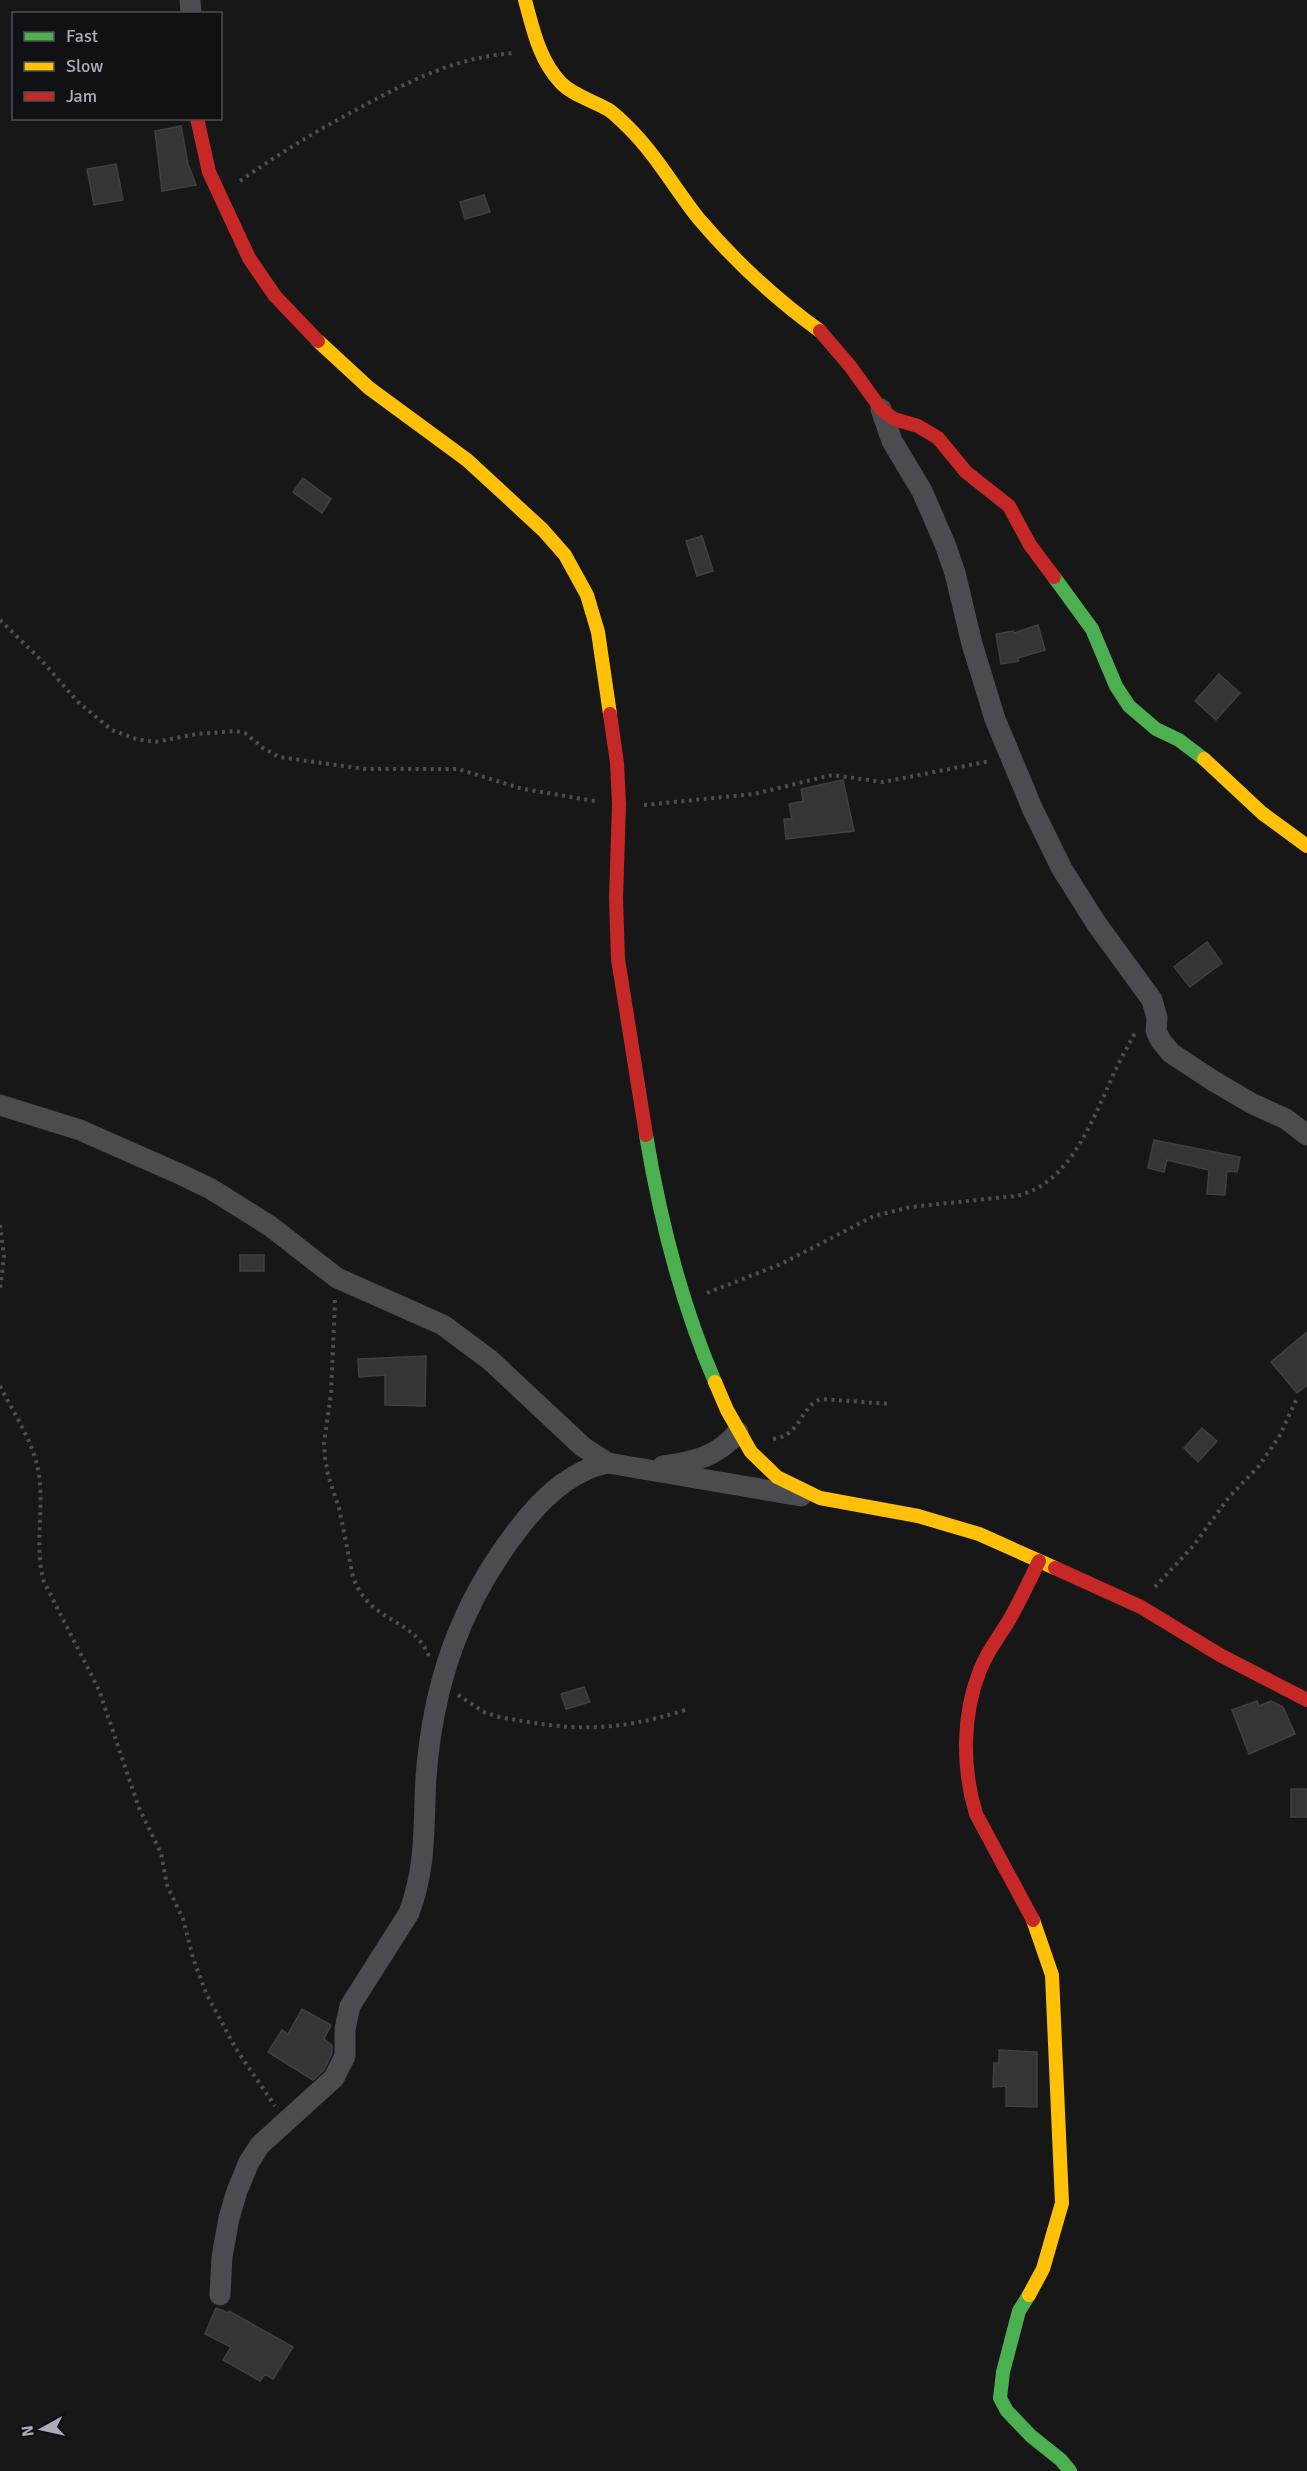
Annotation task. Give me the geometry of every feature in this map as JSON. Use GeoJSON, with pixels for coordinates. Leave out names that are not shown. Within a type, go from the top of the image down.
{"type":"FeatureCollection","features":[{"type":"Feature","properties":{"kind":"street"},"geometry":{"type":"LineString","coordinates":[[525,0],[540,52],[550,70],[561,83],[573,92],[610,111],[629,128],[651,152],[698,217],[721,244],[800,317],[822,333],[850,366],[881,410],[892,441],[922,490],[945,544],[978,665],[1010,756],[1062,869],[1096,922],[1152,1000],[1157,1018],[1156,1030],[1161,1041],[1171,1053],[1203,1074],[1251,1103],[1286,1119],[1307,1135]]}},
{"type":"Feature","properties":{"kind":"street"},"geometry":{"type":"LineString","coordinates":[[198,120],[205,159],[219,195],[249,258],[275,296],[293,317],[369,388],[467,460],[543,530],[565,555],[587,595],[598,632],[617,763],[619,804],[616,898],[622,994],[650,1160],[683,1300],[705,1361],[738,1432],[760,1463],[777,1477],[820,1497]]}},
{"type":"Feature","properties":{"kind":"street"},"geometry":{"type":"LineString","coordinates":[[881,410],[894,419],[918,426],[938,438],[966,472],[1009,506],[1030,545],[1092,629],[1116,686],[1140,717],[1195,752],[1262,813],[1307,846]]}},
{"type":"Feature","properties":{"kind":"street"},"geometry":{"type":"LineString","coordinates":[[0,1105],[80,1130],[212,1189],[270,1227],[337,1278],[424,1315],[463,1338],[490,1360],[583,1447],[608,1463]]}},
{"type":"Feature","properties":{"kind":"street"},"geometry":{"type":"LineString","coordinates":[[648,1468],[705,1458],[722,1449],[738,1432]]}},
{"type":"Feature","properties":{"kind":"street"},"geometry":{"type":"LineString","coordinates":[[220,2295],[222,2257],[237,2191],[249,2162],[260,2145],[334,2078],[345,2056],[345,2029],[350,2006],[409,1912],[423,1866],[426,1779],[440,1680],[457,1632],[468,1607],[523,1523],[547,1497],[578,1473],[591,1466],[608,1463],[648,1468],[792,1496],[820,1497],[918,1516],[979,1534],[1141,1607],[1212,1651],[1307,1700]]}},
{"type":"Feature","properties":{"kind":"street"},"geometry":{"type":"LineString","coordinates":[[1039,1561],[1004,1630],[987,1653],[978,1675],[972,1699],[966,1775],[969,1797],[976,1814],[1035,1923],[1049,1958],[1052,1975],[1062,2203],[1043,2269],[1029,2298],[1019,2312],[1003,2372],[1000,2398],[1007,2410],[1031,2436],[1061,2460],[1070,2471]]}},
{"type":"Feature","properties":{"kind":"path"},"geometry":{"type":"LineString","coordinates":[[219,195],[311,133],[397,87],[467,61],[511,53],[540,52]]}},
{"type":"Feature","properties":{"kind":"path"},"geometry":{"type":"LineString","coordinates":[[0,620],[42,661],[78,702],[112,730],[136,739],[155,741],[236,731],[245,733],[263,748],[279,757],[365,769],[458,769],[523,789],[619,804],[662,804],[753,794],[832,775],[883,782],[1010,756]]}},
{"type":"Feature","properties":{"kind":"path"},"geometry":{"type":"LineString","coordinates":[[683,1300],[717,1290],[772,1267],[874,1216],[934,1204],[1028,1194],[1060,1170],[1080,1144],[1137,1029]]}},
{"type":"Feature","properties":{"kind":"path"},"geometry":{"type":"LineString","coordinates":[[0,1225],[4,1257],[0,1289]]}},
{"type":"Feature","properties":{"kind":"path"},"geometry":{"type":"LineString","coordinates":[[337,1278],[331,1394],[324,1443],[328,1475],[339,1508],[353,1577],[360,1593],[373,1608],[418,1637],[440,1680],[465,1700],[495,1716],[581,1729],[632,1725],[685,1710]]}},
{"type":"Feature","properties":{"kind":"path"},"geometry":{"type":"LineString","coordinates":[[0,1386],[32,1445],[39,1475],[42,1511],[39,1551],[44,1582],[99,1689],[139,1808],[161,1853],[167,1885],[183,1919],[206,1993],[236,2049],[286,2120]]}},
{"type":"Feature","properties":{"kind":"path"},"geometry":{"type":"LineString","coordinates":[[770,1440],[788,1435],[812,1404],[821,1399],[891,1404]]}},
{"type":"Feature","properties":{"kind":"path"},"geometry":{"type":"LineString","coordinates":[[1141,1607],[1159,1581],[1194,1545],[1225,1501],[1269,1452],[1296,1400]]}},
{"type":"Feature","properties":{"kind":"building"},"geometry":{"type":"Polygon","coordinates":[[[181,126],[188,164],[196,185],[162,191],[155,131],[181,126]]]}},
{"type":"Feature","properties":{"kind":"building"},"geometry":{"type":"Polygon","coordinates":[[[116,164],[123,200],[94,205],[87,169],[116,164]]]}},
{"type":"Feature","properties":{"kind":"building"},"geometry":{"type":"Polygon","coordinates":[[[484,195],[490,212],[465,219],[460,202],[484,195]]]}},
{"type":"Feature","properties":{"kind":"building"},"geometry":{"type":"Polygon","coordinates":[[[303,478],[331,499],[322,513],[293,492],[303,478]]]}},
{"type":"Feature","properties":{"kind":"building"},"geometry":{"type":"Polygon","coordinates":[[[702,536],[713,571],[697,576],[686,541],[702,536]]]}},
{"type":"Feature","properties":{"kind":"building"},"geometry":{"type":"Polygon","coordinates":[[[1038,625],[1045,650],[1018,658],[1019,661],[1001,664],[996,634],[1013,631],[1014,633],[1038,625]]]}},
{"type":"Feature","properties":{"kind":"building"},"geometry":{"type":"Polygon","coordinates":[[[1219,674],[1240,693],[1216,720],[1195,701],[1219,674]]]}},
{"type":"Feature","properties":{"kind":"building"},"geometry":{"type":"Polygon","coordinates":[[[843,780],[854,831],[786,839],[784,819],[792,819],[789,804],[803,801],[801,789],[843,780]]]}},
{"type":"Feature","properties":{"kind":"building"},"geometry":{"type":"Polygon","coordinates":[[[1207,942],[1222,963],[1190,987],[1174,967],[1207,942]]]}},
{"type":"Feature","properties":{"kind":"building"},"geometry":{"type":"Polygon","coordinates":[[[1154,1140],[1240,1157],[1237,1172],[1227,1171],[1225,1195],[1207,1194],[1209,1170],[1167,1160],[1164,1172],[1148,1168],[1154,1140]]]}},
{"type":"Feature","properties":{"kind":"building"},"geometry":{"type":"Polygon","coordinates":[[[240,1255],[264,1255],[264,1271],[240,1271],[240,1255]]]}},
{"type":"Feature","properties":{"kind":"building"},"geometry":{"type":"Polygon","coordinates":[[[1307,1332],[1307,1385],[1297,1393],[1271,1362],[1307,1332]]]}},
{"type":"Feature","properties":{"kind":"building"},"geometry":{"type":"Polygon","coordinates":[[[426,1356],[425,1406],[385,1405],[385,1375],[359,1377],[358,1359],[426,1356]]]}},
{"type":"Feature","properties":{"kind":"building"},"geometry":{"type":"Polygon","coordinates":[[[1202,1428],[1217,1441],[1198,1462],[1184,1448],[1202,1428]]]}},
{"type":"Feature","properties":{"kind":"building"},"geometry":{"type":"Polygon","coordinates":[[[584,1687],[590,1702],[566,1709],[561,1694],[584,1687]]]}},
{"type":"Feature","properties":{"kind":"building"},"geometry":{"type":"Polygon","coordinates":[[[1257,1701],[1259,1706],[1271,1701],[1283,1707],[1295,1734],[1249,1754],[1232,1710],[1257,1701]]]}},
{"type":"Feature","properties":{"kind":"building"},"geometry":{"type":"Polygon","coordinates":[[[1291,1789],[1307,1789],[1307,1817],[1291,1817],[1291,1789]]]}},
{"type":"Feature","properties":{"kind":"building"},"geometry":{"type":"Polygon","coordinates":[[[302,2009],[331,2025],[324,2039],[332,2045],[332,2053],[324,2070],[313,2080],[268,2052],[282,2030],[288,2034],[302,2009]]]}},
{"type":"Feature","properties":{"kind":"building"},"geometry":{"type":"Polygon","coordinates":[[[999,2050],[1037,2052],[1037,2107],[1006,2106],[1006,2086],[993,2087],[994,2063],[999,2063],[999,2050]]]}},
{"type":"Feature","properties":{"kind":"building"},"geometry":{"type":"Polygon","coordinates":[[[216,2308],[228,2313],[229,2311],[293,2347],[273,2379],[265,2374],[260,2381],[223,2360],[231,2347],[205,2334],[216,2308]]]}},
{"type":"Feature","properties":{"kind":"traffic: fast"},"geometry":{"type":"LineString","coordinates":[[1054,577],[1092,629],[1116,686],[1129,706],[1156,729],[1179,740],[1204,759]]}},
{"type":"Feature","properties":{"kind":"traffic: fast"},"geometry":{"type":"LineString","coordinates":[[646,1135],[673,1260],[692,1322],[715,1382]]}},
{"type":"Feature","properties":{"kind":"traffic: fast"},"geometry":{"type":"LineString","coordinates":[[1029,2295],[1019,2311],[1003,2372],[1000,2398],[1007,2411],[1070,2471]]}},
{"type":"Feature","properties":{"kind":"traffic: slow"},"geometry":{"type":"LineString","coordinates":[[525,0],[542,54],[561,83],[578,95],[609,110],[622,121],[648,150],[699,219],[726,249],[772,292],[820,331]]}},
{"type":"Feature","properties":{"kind":"traffic: slow"},"geometry":{"type":"LineString","coordinates":[[318,341],[369,388],[467,460],[543,530],[565,555],[587,595],[598,632],[610,714]]}},
{"type":"Feature","properties":{"kind":"traffic: slow"},"geometry":{"type":"LineString","coordinates":[[1204,759],[1262,813],[1307,846]]}},
{"type":"Feature","properties":{"kind":"traffic: slow"},"geometry":{"type":"LineString","coordinates":[[715,1382],[727,1410],[751,1452],[777,1477],[820,1498],[918,1516],[979,1534],[1055,1568]]}},
{"type":"Feature","properties":{"kind":"traffic: slow"},"geometry":{"type":"LineString","coordinates":[[1029,2295],[1043,2269],[1062,2203],[1052,1975],[1033,1920]]}},
{"type":"Feature","properties":{"kind":"traffic: jam"},"geometry":{"type":"LineString","coordinates":[[197,120],[209,172],[249,258],[275,296],[318,341]]}},
{"type":"Feature","properties":{"kind":"traffic: jam"},"geometry":{"type":"LineString","coordinates":[[820,331],[850,366],[881,409],[894,419],[918,426],[938,438],[966,472],[1009,506],[1030,545],[1054,577]]}},
{"type":"Feature","properties":{"kind":"traffic: jam"},"geometry":{"type":"LineString","coordinates":[[610,714],[617,763],[619,804],[616,898],[618,959],[646,1135]]}},
{"type":"Feature","properties":{"kind":"traffic: jam"},"geometry":{"type":"LineString","coordinates":[[1033,1920],[976,1814],[968,1778],[966,1742],[970,1705],[980,1670],[1039,1561]]}},
{"type":"Feature","properties":{"kind":"traffic: jam"},"geometry":{"type":"LineString","coordinates":[[1055,1568],[1141,1607],[1220,1655],[1307,1700]]}}]}
